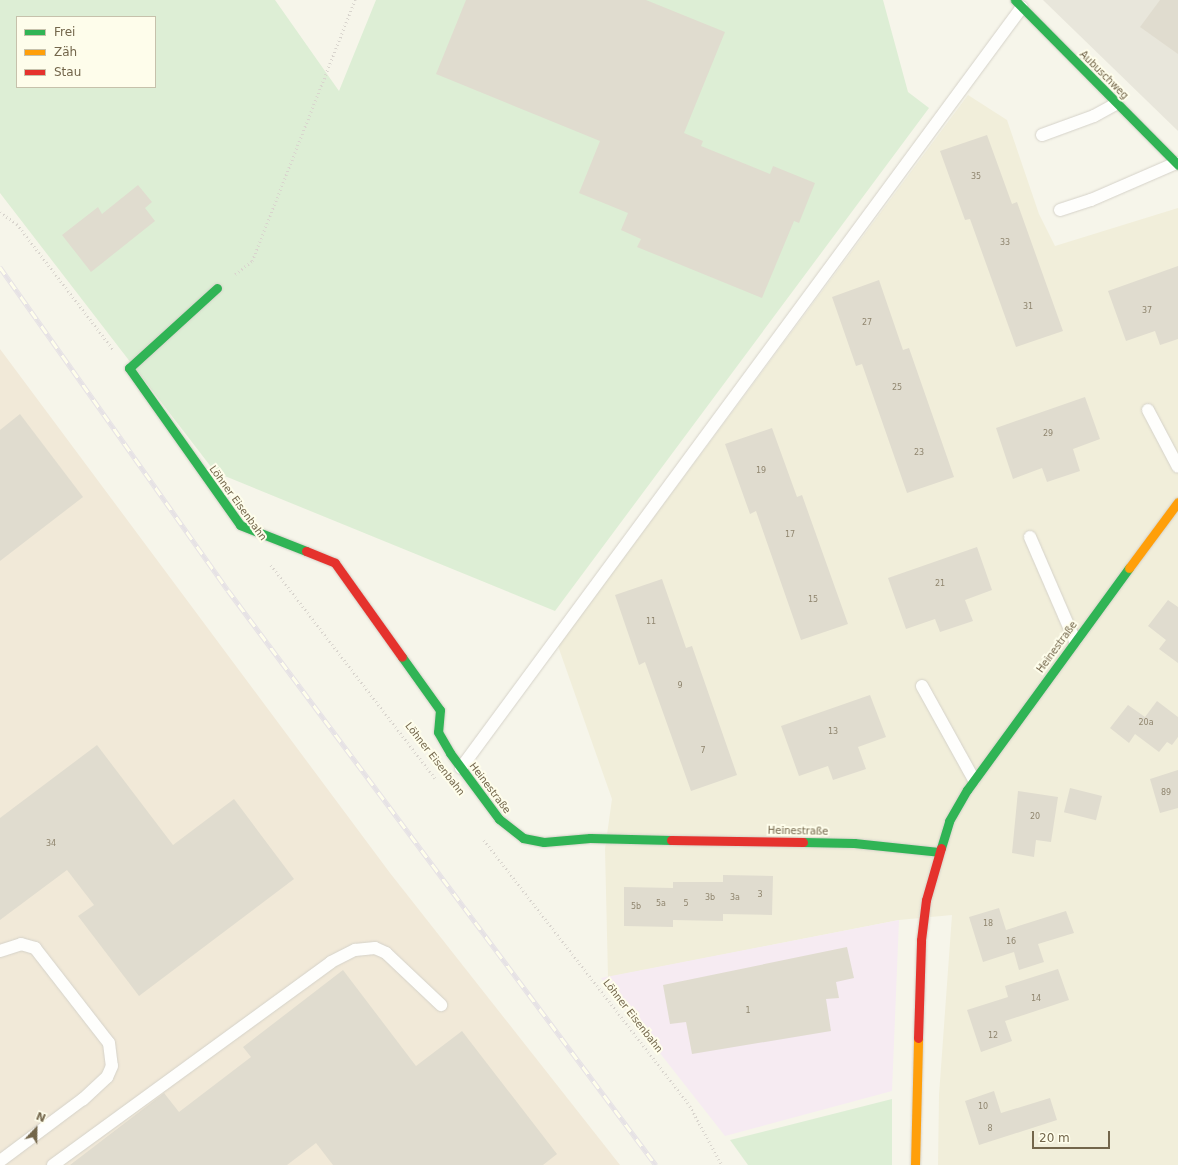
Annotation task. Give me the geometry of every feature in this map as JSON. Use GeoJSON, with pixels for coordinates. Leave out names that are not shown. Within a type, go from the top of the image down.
{"type":"FeatureCollection","features":[{"type":"Feature","properties":{"kind":"street","name":"Aubuschweg"},"geometry":{"type":"LineString","coordinates":[[1018,4],[1177,164]]}},
{"type":"Feature","properties":{"kind":"street"},"geometry":{"type":"LineString","coordinates":[[128,368],[217,288]]}},
{"type":"Feature","properties":{"kind":"street","name":"Löhner Eisenbahn"},"geometry":{"type":"LineString","coordinates":[[128,368],[240,525]]}},
{"type":"Feature","properties":{"kind":"street","name":"Heinestraße"},"geometry":{"type":"LineString","coordinates":[[915,1165],[921,940],[926,900],[949,821],[974,780],[1178,502]]}},
{"type":"Feature","properties":{"kind":"street","name":"Heinestraße"},"geometry":{"type":"LineString","coordinates":[[240,525],[335,564],[440,710],[438,732],[461,768],[499,819],[523,838],[544,842],[590,838],[854,843],[939,852]]}},
{"type":"Feature","properties":{"kind":"lane"},"geometry":{"type":"LineString","coordinates":[[461,768],[1018,4]]}},
{"type":"Feature","properties":{"kind":"lane"},"geometry":{"type":"LineString","coordinates":[[1042,136],[1094,116],[1117,103]]}},
{"type":"Feature","properties":{"kind":"lane"},"geometry":{"type":"LineString","coordinates":[[1060,210],[1091,200],[1177,164]]}},
{"type":"Feature","properties":{"kind":"lane"},"geometry":{"type":"LineString","coordinates":[[1148,410],[1178,467]]}},
{"type":"Feature","properties":{"kind":"lane"},"geometry":{"type":"LineString","coordinates":[[1030,537],[1075,641]]}},
{"type":"Feature","properties":{"kind":"lane"},"geometry":{"type":"LineString","coordinates":[[922,686],[974,780]]}},
{"type":"Feature","properties":{"kind":"lane"},"geometry":{"type":"LineString","coordinates":[[0,951],[21,944],[35,948],[108,1043],[112,1066],[107,1077],[82,1100],[0,1161]]}},
{"type":"Feature","properties":{"kind":"lane"},"geometry":{"type":"LineString","coordinates":[[54,1165],[331,962],[355,950],[375,948],[386,953],[441,1005]]}},
{"type":"Feature","properties":{"kind":"path"},"geometry":{"type":"LineString","coordinates":[[217,288],[252,261],[355,0]]}},
{"type":"Feature","properties":{"kind":"path"},"geometry":{"type":"LineString","coordinates":[[0,212],[17,224],[128,368]]}},
{"type":"Feature","properties":{"kind":"path","name":"Löhner Eisenbahn"},"geometry":{"type":"LineString","coordinates":[[269,563],[440,784]]}},
{"type":"Feature","properties":{"kind":"path","name":"Löhner Eisenbahn"},"geometry":{"type":"LineString","coordinates":[[479,835],[690,1106],[722,1165]]}},
{"type":"Feature","properties":{"kind":"shaded area"},"geometry":{"type":"Polygon","coordinates":[[[1043,0],[1178,0],[1178,131],[1043,0]]]}},
{"type":"Feature","properties":{"kind":"shaded area"},"geometry":{"type":"Polygon","coordinates":[[[968,95],[1007,120],[1039,214],[1055,246],[1178,208],[1178,1165],[938,1165],[939,1095],[952,915],[899,920],[608,977],[605,849],[612,799],[558,646],[968,95]]]}},
{"type":"Feature","properties":{"kind":"shaded area"},"geometry":{"type":"Polygon","coordinates":[[[0,349],[390,873],[620,1165],[0,1165],[0,349]]]}},
{"type":"Feature","properties":{"kind":"shaded area"},"geometry":{"type":"Polygon","coordinates":[[[899,920],[892,1091],[725,1136],[601,978],[899,920]]]}},
{"type":"Feature","properties":{"kind":"green space"},"geometry":{"type":"Polygon","coordinates":[[[0,0],[275,0],[339,91],[376,0],[883,0],[908,92],[929,108],[555,611],[215,472],[0,193],[0,0]]]}},
{"type":"Feature","properties":{"kind":"green space"},"geometry":{"type":"Polygon","coordinates":[[[892,1099],[892,1165],[748,1165],[730,1140],[892,1099]]]}},
{"type":"Feature","properties":{"kind":"building"},"geometry":{"type":"Polygon","coordinates":[[[466,0],[646,0],[725,32],[684,133],[703,141],[701,146],[770,174],[773,166],[815,183],[799,223],[794,221],[762,298],[637,247],[641,239],[621,230],[628,213],[579,193],[600,141],[436,74],[466,0]]]}},
{"type":"Feature","properties":{"kind":"building"},"geometry":{"type":"Polygon","coordinates":[[[1160,0],[1178,0],[1178,54],[1140,27],[1160,0]]]}},
{"type":"Feature","properties":{"kind":"building"},"geometry":{"type":"Polygon","coordinates":[[[987,135],[1012,204],[1017,202],[1063,331],[1016,347],[970,219],[965,220],[940,151],[987,135]]]}},
{"type":"Feature","properties":{"kind":"building"},"geometry":{"type":"Polygon","coordinates":[[[138,185],[152,202],[145,208],[155,221],[91,272],[62,235],[98,207],[102,214],[138,185]]]}},
{"type":"Feature","properties":{"kind":"building"},"geometry":{"type":"Polygon","coordinates":[[[1178,266],[1178,339],[1160,345],[1155,331],[1126,341],[1108,291],[1178,266]]]}},
{"type":"Feature","properties":{"kind":"building"},"geometry":{"type":"Polygon","coordinates":[[[879,280],[903,350],[909,348],[954,477],[907,493],[862,364],[856,366],[832,297],[879,280]]]}},
{"type":"Feature","properties":{"kind":"building"},"geometry":{"type":"Polygon","coordinates":[[[1085,397],[1100,439],[1073,449],[1080,471],[1047,482],[1042,468],[1013,479],[996,428],[1085,397]]]}},
{"type":"Feature","properties":{"kind":"building"},"geometry":{"type":"Polygon","coordinates":[[[20,414],[83,497],[0,561],[0,430],[20,414]]]}},
{"type":"Feature","properties":{"kind":"building"},"geometry":{"type":"Polygon","coordinates":[[[772,428],[797,497],[802,495],[848,624],[801,640],[756,511],[750,514],[725,444],[772,428]]]}},
{"type":"Feature","properties":{"kind":"building"},"geometry":{"type":"Polygon","coordinates":[[[977,547],[992,590],[965,600],[973,621],[940,632],[935,619],[906,629],[888,578],[977,547]]]}},
{"type":"Feature","properties":{"kind":"building"},"geometry":{"type":"Polygon","coordinates":[[[662,579],[686,648],[692,646],[737,775],[691,791],[645,662],[639,665],[615,595],[662,579]]]}},
{"type":"Feature","properties":{"kind":"building"},"geometry":{"type":"Polygon","coordinates":[[[1168,600],[1178,607],[1178,663],[1159,649],[1166,640],[1148,626],[1168,600]]]}},
{"type":"Feature","properties":{"kind":"building"},"geometry":{"type":"Polygon","coordinates":[[[870,695],[886,737],[858,747],[866,769],[833,780],[828,766],[799,776],[781,726],[870,695]]]}},
{"type":"Feature","properties":{"kind":"building"},"geometry":{"type":"Polygon","coordinates":[[[1157,701],[1178,717],[1178,737],[1172,745],[1167,742],[1159,752],[1135,734],[1129,743],[1110,728],[1128,705],[1145,717],[1157,701]]]}},
{"type":"Feature","properties":{"kind":"building"},"geometry":{"type":"Polygon","coordinates":[[[97,745],[173,845],[234,799],[294,879],[139,996],[78,916],[94,905],[67,870],[0,920],[0,818],[97,745]]]}},
{"type":"Feature","properties":{"kind":"building"},"geometry":{"type":"Polygon","coordinates":[[[1178,770],[1178,808],[1160,813],[1150,779],[1178,770]]]}},
{"type":"Feature","properties":{"kind":"building"},"geometry":{"type":"Polygon","coordinates":[[[1070,788],[1102,796],[1096,820],[1064,812],[1070,788]]]}},
{"type":"Feature","properties":{"kind":"building"},"geometry":{"type":"Polygon","coordinates":[[[1018,791],[1058,797],[1051,842],[1036,840],[1034,857],[1012,853],[1018,791]]]}},
{"type":"Feature","properties":{"kind":"building"},"geometry":{"type":"Polygon","coordinates":[[[723,875],[773,876],[772,915],[723,914],[723,921],[673,920],[673,927],[624,926],[624,887],[673,888],[673,882],[723,882],[723,875]]]}},
{"type":"Feature","properties":{"kind":"building"},"geometry":{"type":"Polygon","coordinates":[[[999,908],[1006,930],[1066,911],[1074,933],[1038,944],[1044,962],[1019,970],[1014,952],[983,962],[969,917],[999,908]]]}},
{"type":"Feature","properties":{"kind":"building"},"geometry":{"type":"Polygon","coordinates":[[[847,947],[854,978],[836,982],[839,998],[826,999],[831,1031],[692,1054],[686,1022],[670,1024],[663,985],[847,947]]]}},
{"type":"Feature","properties":{"kind":"building"},"geometry":{"type":"Polygon","coordinates":[[[1058,969],[1069,1000],[1005,1021],[1012,1041],[981,1052],[967,1010],[1008,997],[1005,986],[1058,969]]]}},
{"type":"Feature","properties":{"kind":"building"},"geometry":{"type":"Polygon","coordinates":[[[343,970],[416,1066],[462,1031],[557,1154],[543,1165],[333,1165],[316,1143],[287,1165],[70,1165],[164,1093],[179,1112],[251,1057],[243,1047],[343,970]]]}},
{"type":"Feature","properties":{"kind":"building"},"geometry":{"type":"Polygon","coordinates":[[[994,1091],[1001,1113],[1050,1098],[1057,1120],[979,1145],[965,1101],[994,1091]]]}},
{"type":"Feature","properties":{"kind":"railway"},"geometry":{"type":"LineString","coordinates":[[0,267],[228,590],[656,1165]]}},
{"type":"Feature","properties":{"kind":"traffic: fast"},"geometry":{"type":"LineString","coordinates":[[1015,0],[1178,165]]}},
{"type":"Feature","properties":{"kind":"traffic: fast"},"geometry":{"type":"LineString","coordinates":[[217,288],[129,368],[240,525],[306,551]]}},
{"type":"Feature","properties":{"kind":"traffic: fast"},"geometry":{"type":"LineString","coordinates":[[941,848],[949,821],[967,790],[1129,568]]}},
{"type":"Feature","properties":{"kind":"traffic: fast"},"geometry":{"type":"LineString","coordinates":[[402,657],[440,710],[438,732],[450,753],[499,819],[523,838],[544,842],[590,838],[671,840]]}},
{"type":"Feature","properties":{"kind":"traffic: fast"},"geometry":{"type":"LineString","coordinates":[[803,842],[854,843],[939,852]]}},
{"type":"Feature","properties":{"kind":"traffic: slow"},"geometry":{"type":"LineString","coordinates":[[1129,568],[1178,502]]}},
{"type":"Feature","properties":{"kind":"traffic: slow"},"geometry":{"type":"LineString","coordinates":[[915,1165],[918,1038]]}},
{"type":"Feature","properties":{"kind":"traffic: jam"},"geometry":{"type":"LineString","coordinates":[[306,551],[335,563],[402,657]]}},
{"type":"Feature","properties":{"kind":"traffic: jam"},"geometry":{"type":"LineString","coordinates":[[671,840],[803,842]]}},
{"type":"Feature","properties":{"kind":"traffic: jam"},"geometry":{"type":"LineString","coordinates":[[918,1038],[921,940],[926,900],[941,848]]}}]}
